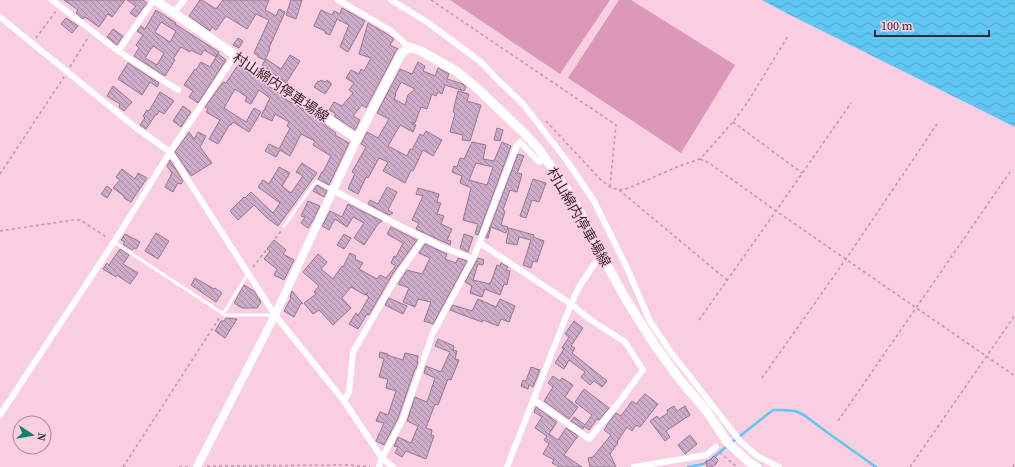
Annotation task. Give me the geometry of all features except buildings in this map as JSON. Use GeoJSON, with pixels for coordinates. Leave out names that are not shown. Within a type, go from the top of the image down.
{"type":"FeatureCollection","features":[{"type":"Feature","properties":{"kind":"main road","name":"村山綿内停車場線"},"geometry":{"type":"LineString","coordinates":[[154,0],[174,12],[357,139]]}},
{"type":"Feature","properties":{"kind":"main road","name":"村山綿内停車場線"},"geometry":{"type":"LineString","coordinates":[[409,47],[456,71],[477,88],[538,148],[566,188],[624,296],[654,344],[680,381],[705,409],[728,443],[749,462],[757,467]]}},
{"type":"Feature","properties":{"kind":"main road"},"geometry":{"type":"LineString","coordinates":[[357,139],[401,54],[409,47]]}},
{"type":"Feature","properties":{"kind":"street"},"geometry":{"type":"LineString","coordinates":[[52,0],[118,51],[178,90]]}},
{"type":"Feature","properties":{"kind":"street"},"geometry":{"type":"LineString","coordinates":[[118,51],[154,0]]}},
{"type":"Feature","properties":{"kind":"street"},"geometry":{"type":"LineString","coordinates":[[174,12],[184,0]]}},
{"type":"Feature","properties":{"kind":"street"},"geometry":{"type":"LineString","coordinates":[[338,0],[390,30],[409,47]]}},
{"type":"Feature","properties":{"kind":"street"},"geometry":{"type":"LineString","coordinates":[[391,0],[426,22],[481,62],[523,104],[567,161],[594,201],[628,268],[650,321],[670,351],[740,441],[757,456],[779,467]]}},
{"type":"Feature","properties":{"kind":"street"},"geometry":{"type":"LineString","coordinates":[[0,17],[135,127],[170,152],[275,315],[344,401],[382,458],[394,467]]}},
{"type":"Feature","properties":{"kind":"street"},"geometry":{"type":"LineString","coordinates":[[0,415],[114,242],[170,152],[235,55]]}},
{"type":"Feature","properties":{"kind":"street"},"geometry":{"type":"LineString","coordinates":[[198,465],[275,315],[357,139]]}},
{"type":"Feature","properties":{"kind":"street"},"geometry":{"type":"LineString","coordinates":[[379,467],[382,458],[402,421],[433,333],[480,244],[517,145],[520,142],[539,162],[546,158]]}},
{"type":"Feature","properties":{"kind":"street"},"geometry":{"type":"LineString","coordinates":[[333,190],[440,246],[473,259]]}},
{"type":"Feature","properties":{"kind":"street"},"geometry":{"type":"LineString","coordinates":[[344,401],[349,392],[352,352],[396,278],[424,238]]}},
{"type":"Feature","properties":{"kind":"street"},"geometry":{"type":"LineString","coordinates":[[480,244],[571,304],[588,318],[625,342],[643,370],[589,440],[533,398]]}},
{"type":"Feature","properties":{"kind":"street"},"geometry":{"type":"LineString","coordinates":[[507,467],[571,304],[579,287],[601,254]]}},
{"type":"Feature","properties":{"kind":"street"},"geometry":{"type":"LineString","coordinates":[[634,467],[706,455],[716,447]]}},
{"type":"Feature","properties":{"kind":"lane"},"geometry":{"type":"LineString","coordinates":[[284,226],[316,181],[333,190]]}},
{"type":"Feature","properties":{"kind":"lane"},"geometry":{"type":"LineString","coordinates":[[114,242],[222,314],[275,315]]}},
{"type":"Feature","properties":{"kind":"lane"},"geometry":{"type":"LineString","coordinates":[[222,314],[248,274]]}},
{"type":"Feature","properties":{"kind":"path"},"geometry":{"type":"LineString","coordinates":[[431,0],[616,125],[610,187]]}},
{"type":"Feature","properties":{"kind":"path"},"geometry":{"type":"LineString","coordinates":[[32,43],[59,6]]}},
{"type":"Feature","properties":{"kind":"path"},"geometry":{"type":"LineString","coordinates":[[0,174],[92,31]]}},
{"type":"Feature","properties":{"kind":"path"},"geometry":{"type":"LineString","coordinates":[[619,190],[629,188],[679,166],[700,159],[733,122],[747,103],[788,36]]}},
{"type":"Feature","properties":{"kind":"path"},"geometry":{"type":"LineString","coordinates":[[699,320],[851,103]]}},
{"type":"Feature","properties":{"kind":"path"},"geometry":{"type":"LineString","coordinates":[[544,120],[600,179],[610,187],[619,190],[728,280]]}},
{"type":"Feature","properties":{"kind":"path"},"geometry":{"type":"LineString","coordinates":[[733,122],[802,173]]}},
{"type":"Feature","properties":{"kind":"path"},"geometry":{"type":"LineString","coordinates":[[762,378],[846,259],[937,124]]}},
{"type":"Feature","properties":{"kind":"path"},"geometry":{"type":"LineString","coordinates":[[700,159],[709,163],[1015,376]]}},
{"type":"Feature","properties":{"kind":"path"},"geometry":{"type":"LineString","coordinates":[[838,421],[1012,169]]}},
{"type":"Feature","properties":{"kind":"path"},"geometry":{"type":"LineString","coordinates":[[0,231],[80,220],[114,242]]}},
{"type":"Feature","properties":{"kind":"path"},"geometry":{"type":"LineString","coordinates":[[248,274],[284,226]]}},
{"type":"Feature","properties":{"kind":"path"},"geometry":{"type":"LineString","coordinates":[[123,467],[222,314]]}},
{"type":"Feature","properties":{"kind":"path"},"geometry":{"type":"LineString","coordinates":[[910,467],[1015,315]]}},
{"type":"Feature","properties":{"kind":"path"},"geometry":{"type":"LineString","coordinates":[[716,447],[737,467]]}},
{"type":"Feature","properties":{"kind":"path"},"geometry":{"type":"LineString","coordinates":[[198,465],[349,465],[370,467]]}},
{"type":"Feature","properties":{"kind":"path"},"geometry":{"type":"LineString","coordinates":[[179,467],[188,467]]}},
{"type":"Feature","properties":{"kind":"shaded area"},"geometry":{"type":"Polygon","coordinates":[[[450,0],[610,0],[560,74],[450,0]]]}},
{"type":"Feature","properties":{"kind":"shaded area"},"geometry":{"type":"Polygon","coordinates":[[[619,0],[631,0],[735,65],[681,153],[568,78],[619,0]]]}},
{"type":"Feature","properties":{"kind":"water"},"geometry":{"type":"Polygon","coordinates":[[[762,0],[1015,0],[1015,127],[786,13],[762,0]]]}},
{"type":"Feature","properties":{"kind":"waterway"},"geometry":{"type":"LineString","coordinates":[[731,443],[773,410],[795,411],[804,415],[876,467]]}},
{"type":"Feature","properties":{"kind":"waterway"},"geometry":{"type":"LineString","coordinates":[[688,467],[708,462],[727,446]]}}]}
